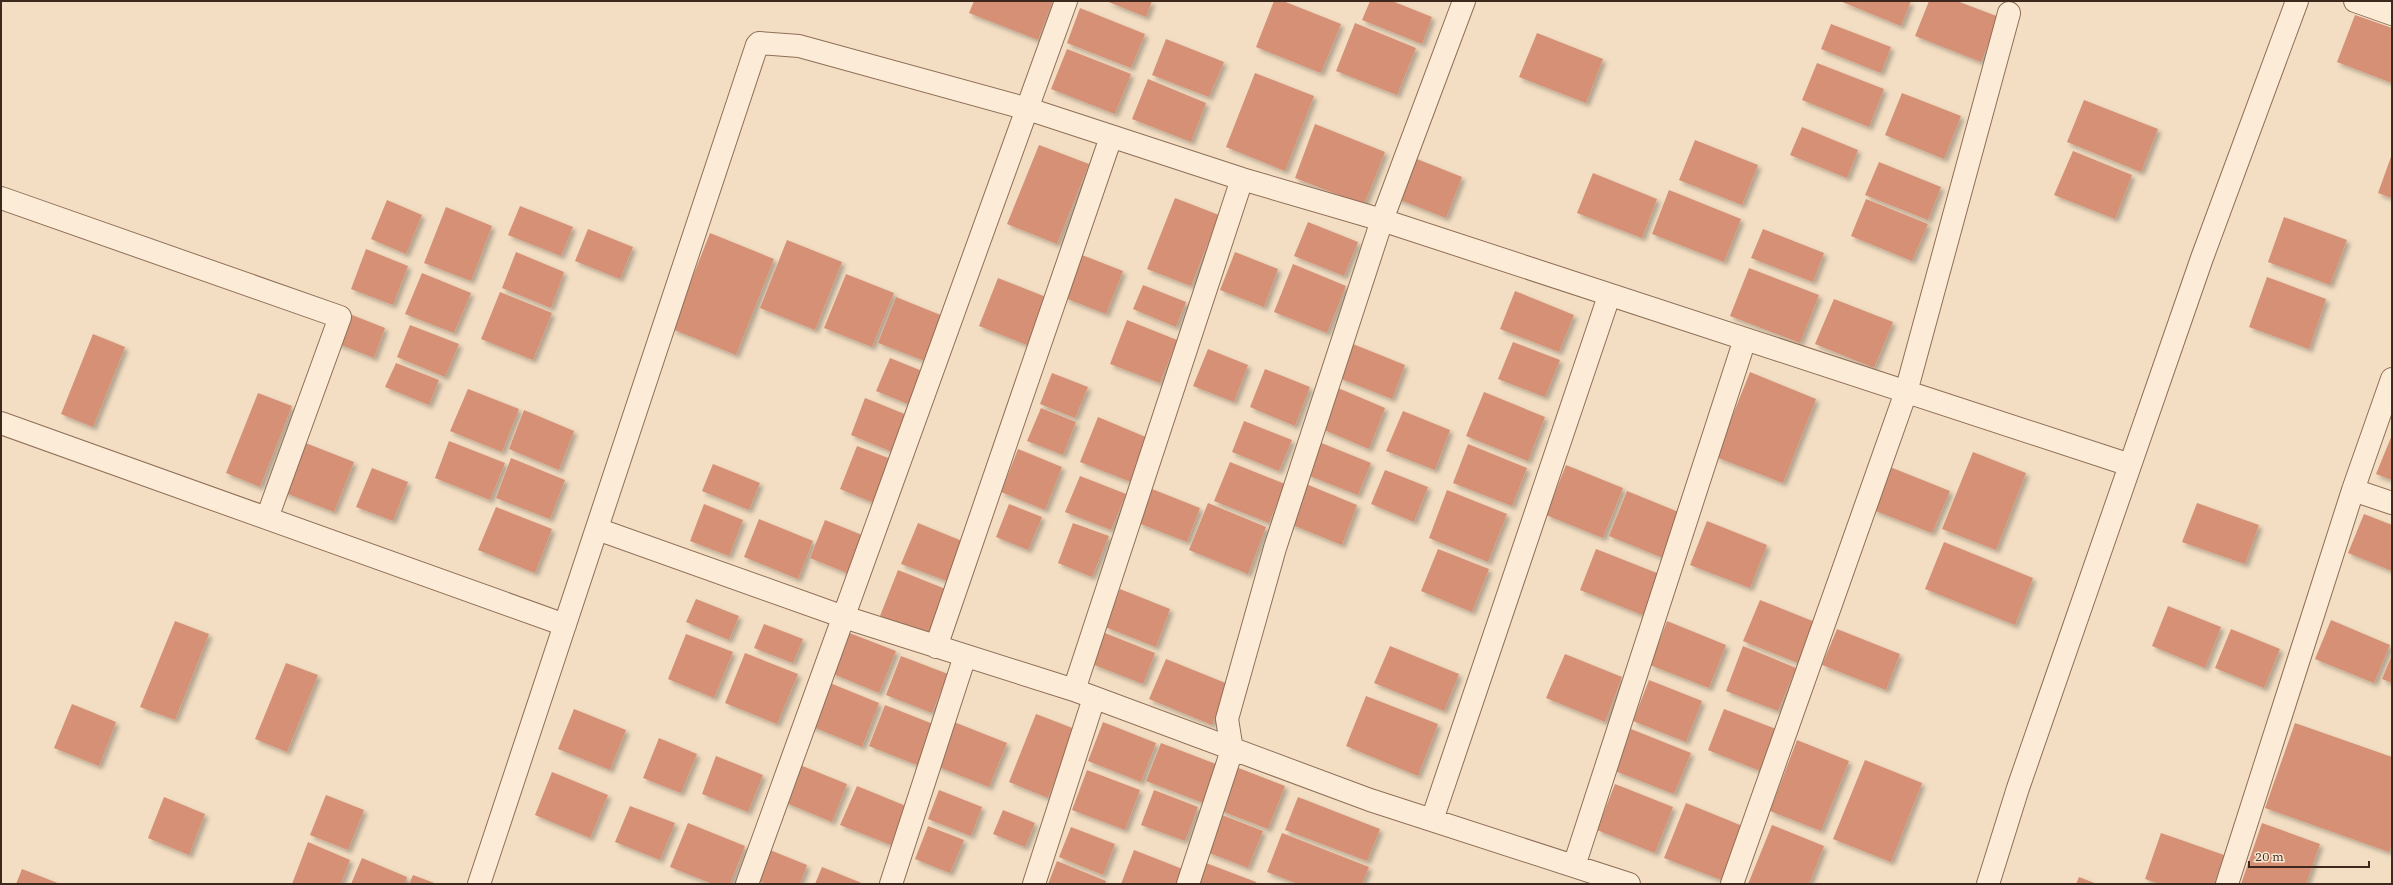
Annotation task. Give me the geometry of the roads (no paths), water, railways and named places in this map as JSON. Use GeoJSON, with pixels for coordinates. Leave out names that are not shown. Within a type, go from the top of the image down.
{"type":"FeatureCollection","features":[{"type":"Feature","properties":{"kind":"street"},"geometry":{"type":"LineString","coordinates":[[747,884],[1066,1]]}},
{"type":"Feature","properties":{"kind":"street"},"geometry":{"type":"LineString","coordinates":[[1188,884],[1232,750],[1227,719],[1275,548],[1382,220],[1464,1]]}},
{"type":"Feature","properties":{"kind":"street"},"geometry":{"type":"LineString","coordinates":[[1988,884],[2018,788],[2202,258],[2297,1]]}},
{"type":"Feature","properties":{"kind":"street"},"geometry":{"type":"LineString","coordinates":[[2355,1],[2392,14]]}},
{"type":"Feature","properties":{"kind":"street"},"geometry":{"type":"LineString","coordinates":[[1732,884],[1906,392],[2009,14]]}},
{"type":"Feature","properties":{"kind":"street"},"geometry":{"type":"LineString","coordinates":[[479,884],[756,45],[768,42],[799,46],[1028,109],[1242,179],[1382,220],[1609,296],[2130,465]]}},
{"type":"Feature","properties":{"kind":"street"},"geometry":{"type":"LineString","coordinates":[[936,647],[1111,137]]}},
{"type":"Feature","properties":{"kind":"street"},"geometry":{"type":"LineString","coordinates":[[1074,690],[1242,179]]}},
{"type":"Feature","properties":{"kind":"street"},"geometry":{"type":"LineString","coordinates":[[1,198],[340,317],[267,518]]}},
{"type":"Feature","properties":{"kind":"street"},"geometry":{"type":"LineString","coordinates":[[1432,820],[1609,296]]}},
{"type":"Feature","properties":{"kind":"street"},"geometry":{"type":"LineString","coordinates":[[1574,866],[1745,339]]}},
{"type":"Feature","properties":{"kind":"street"},"geometry":{"type":"LineString","coordinates":[[2227,884],[2353,490],[2392,379]]}},
{"type":"Feature","properties":{"kind":"street"},"geometry":{"type":"LineString","coordinates":[[1,423],[565,625]]}},
{"type":"Feature","properties":{"kind":"street"},"geometry":{"type":"LineString","coordinates":[[2353,490],[2392,503]]}},
{"type":"Feature","properties":{"kind":"street"},"geometry":{"type":"LineString","coordinates":[[597,529],[844,617],[1074,690],[1232,750],[1370,800],[1629,884]]}},
{"type":"Feature","properties":{"kind":"street"},"geometry":{"type":"LineString","coordinates":[[891,884],[964,656]]}},
{"type":"Feature","properties":{"kind":"street"},"geometry":{"type":"LineString","coordinates":[[1034,884],[1094,698]]}}]}
